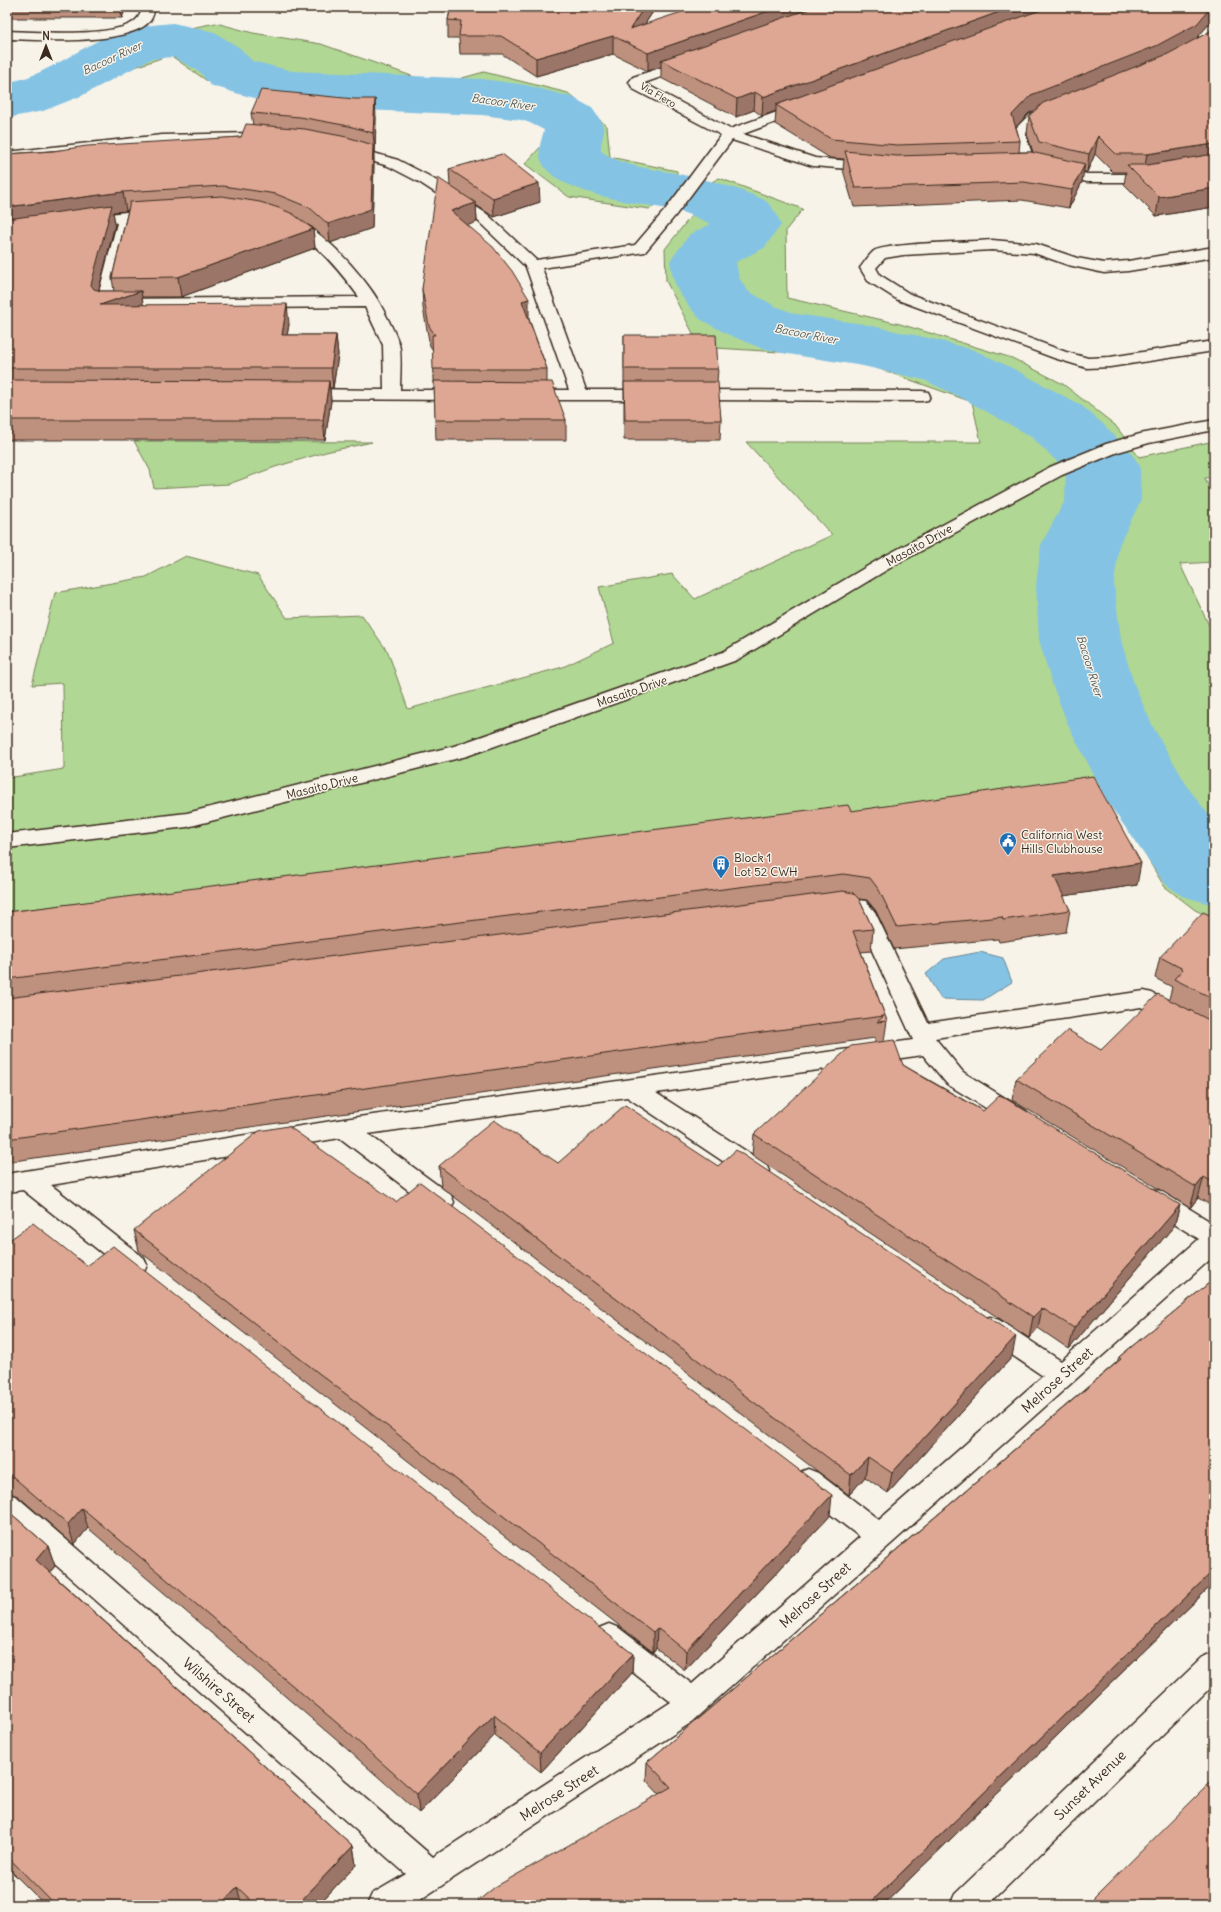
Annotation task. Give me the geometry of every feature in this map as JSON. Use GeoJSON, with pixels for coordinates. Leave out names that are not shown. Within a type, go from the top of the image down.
{"type":"FeatureCollection","features":[{"type":"Feature","properties":{"kind":"street"},"geometry":{"type":"LineString","coordinates":[[7,35],[103,35],[130,30],[145,19],[149,7]]}},
{"type":"Feature","properties":{"kind":"street","name":"Via Flero"},"geometry":{"type":"LineString","coordinates":[[705,56],[636,82],[638,86],[729,134]]}},
{"type":"Feature","properties":{"kind":"street"},"geometry":{"type":"LineString","coordinates":[[533,265],[640,249],[670,213],[729,134],[818,101]]}},
{"type":"Feature","properties":{"kind":"street"},"geometry":{"type":"LineString","coordinates":[[1029,165],[1018,133],[1034,117],[1064,106]]}},
{"type":"Feature","properties":{"kind":"street"},"geometry":{"type":"LineString","coordinates":[[729,134],[813,162],[888,168]]}},
{"type":"Feature","properties":{"kind":"street"},"geometry":{"type":"LineString","coordinates":[[7,156],[162,139],[264,138]]}},
{"type":"Feature","properties":{"kind":"street"},"geometry":{"type":"LineString","coordinates":[[330,146],[352,150],[393,163],[424,179],[482,217],[533,265],[579,395]]}},
{"type":"Feature","properties":{"kind":"street"},"geometry":{"type":"LineString","coordinates":[[1014,166],[1029,165],[1087,178],[1144,178],[1214,167]]}},
{"type":"Feature","properties":{"kind":"street"},"geometry":{"type":"LineString","coordinates":[[74,223],[126,216],[173,212]]}},
{"type":"Feature","properties":{"kind":"street"},"geometry":{"type":"LineString","coordinates":[[126,216],[104,304],[371,302]]}},
{"type":"Feature","properties":{"kind":"street"},"geometry":{"type":"LineString","coordinates":[[272,217],[306,231],[341,262],[371,302],[391,345],[392,394]]}},
{"type":"Feature","properties":{"kind":"street"},"geometry":{"type":"LineString","coordinates":[[1214,252],[1128,266],[1104,268],[1073,262],[1036,249],[992,245],[903,250],[880,254],[868,268],[874,278],[904,297],[1060,355],[1088,363],[1110,362],[1214,346]]}},
{"type":"Feature","properties":{"kind":"street"},"geometry":{"type":"LineString","coordinates":[[282,394],[478,395]]}},
{"type":"Feature","properties":{"kind":"street"},"geometry":{"type":"LineString","coordinates":[[509,395],[922,396]]}},
{"type":"Feature","properties":{"kind":"street","name":"Masaito Drive"},"geometry":{"type":"LineString","coordinates":[[7,841],[187,820],[460,751],[730,656],[890,561],[1056,471],[1112,448],[1146,438],[1214,424]]}},
{"type":"Feature","properties":{"kind":"street"},"geometry":{"type":"LineString","coordinates":[[825,906],[840,904],[858,906],[868,917],[924,1039],[955,1078],[1037,1128]]}},
{"type":"Feature","properties":{"kind":"street"},"geometry":{"type":"LineString","coordinates":[[17,1182],[344,1128],[631,1088],[924,1039],[1125,1001],[1144,999],[1214,1035]]}},
{"type":"Feature","properties":{"kind":"street"},"geometry":{"type":"LineString","coordinates":[[631,1088],[777,1185]]}},
{"type":"Feature","properties":{"kind":"street"},"geometry":{"type":"LineString","coordinates":[[344,1128],[458,1214]]}},
{"type":"Feature","properties":{"kind":"street"},"geometry":{"type":"LineString","coordinates":[[17,1182],[153,1279]]}},
{"type":"Feature","properties":{"kind":"street"},"geometry":{"type":"LineString","coordinates":[[1132,1186],[1214,1236]]}},
{"type":"Feature","properties":{"kind":"street","name":"Melrose Street"},"geometry":{"type":"LineString","coordinates":[[383,1905],[431,1876],[679,1714],[1214,1241]]}},
{"type":"Feature","properties":{"kind":"street"},"geometry":{"type":"LineString","coordinates":[[970,1313],[1062,1375]]}},
{"type":"Feature","properties":{"kind":"street"},"geometry":{"type":"LineString","coordinates":[[792,1469],[881,1537]]}},
{"type":"Feature","properties":{"kind":"street","name":"Wilshire Street"},"geometry":{"type":"LineString","coordinates":[[7,1505],[431,1876]]}},
{"type":"Feature","properties":{"kind":"street"},"geometry":{"type":"LineString","coordinates":[[593,1624],[693,1702]]}},
{"type":"Feature","properties":{"kind":"street","name":"Sunset Avenue"},"geometry":{"type":"LineString","coordinates":[[966,1905],[1214,1665]]}},
{"type":"Feature","properties":{"kind":"green space"},"geometry":{"type":"Polygon","coordinates":[[[216,23],[253,33],[321,44],[423,80],[455,80],[484,72],[568,93],[607,126],[610,157],[677,171],[677,176],[657,205],[649,209],[569,197],[525,164],[554,132],[519,116],[416,104],[358,105],[266,94],[213,85],[170,55],[100,79],[40,106],[7,114],[7,87],[17,87],[58,72],[92,47],[216,23]]]}},
{"type":"Feature","properties":{"kind":"green space"},"geometry":{"type":"Polygon","coordinates":[[[719,178],[803,209],[786,230],[787,298],[900,324],[1012,358],[1063,384],[1115,425],[1139,457],[1214,441],[1214,477],[1205,478],[1214,500],[1214,562],[1180,564],[1214,636],[1214,919],[1195,910],[1164,886],[1104,786],[7,933],[7,778],[64,769],[63,683],[32,685],[55,593],[146,577],[186,556],[258,575],[287,618],[362,615],[388,652],[408,709],[563,667],[614,643],[599,587],[672,574],[695,599],[832,535],[746,442],[981,442],[972,402],[843,356],[700,347],[666,281],[665,249],[691,216],[691,211],[712,182],[719,178]]]}},
{"type":"Feature","properties":{"kind":"green space"},"geometry":{"type":"Polygon","coordinates":[[[134,441],[372,442],[326,452],[275,467],[229,484],[154,488],[150,470],[134,441]]]}},
{"type":"Feature","properties":{"kind":"water"},"geometry":{"type":"Polygon","coordinates":[[[980,952],[1003,958],[1012,982],[983,1000],[941,999],[926,974],[944,959],[980,952]]]}},
{"type":"Feature","properties":{"kind":"building"},"geometry":{"type":"Polygon","coordinates":[[[451,7],[644,7],[630,29],[697,7],[780,7],[648,53],[613,36],[536,58],[501,36],[459,36],[461,21],[448,20],[451,7]]]}},
{"type":"Feature","properties":{"kind":"building"},"geometry":{"type":"Polygon","coordinates":[[[815,7],[1013,7],[763,97],[755,92],[737,99],[661,60],[815,7]]]}},
{"type":"Feature","properties":{"kind":"building"},"geometry":{"type":"Polygon","coordinates":[[[1049,7],[1211,7],[1197,24],[1156,46],[1031,95],[1012,115],[1020,141],[897,145],[831,139],[776,105],[1049,7]]]}},
{"type":"Feature","properties":{"kind":"building"},"geometry":{"type":"Polygon","coordinates":[[[1214,26],[1214,144],[1147,154],[1116,154],[1098,136],[1089,154],[1039,142],[1029,116],[1043,103],[1168,54],[1209,32],[1214,26]]]}},
{"type":"Feature","properties":{"kind":"building"},"geometry":{"type":"Polygon","coordinates":[[[261,90],[355,99],[375,99],[373,133],[349,126],[300,117],[251,113],[261,90]]]}},
{"type":"Feature","properties":{"kind":"building"},"geometry":{"type":"Polygon","coordinates":[[[246,124],[305,129],[347,137],[373,145],[371,209],[328,224],[310,208],[276,194],[223,186],[123,192],[7,207],[7,154],[53,151],[87,146],[241,137],[246,124]]]}},
{"type":"Feature","properties":{"kind":"building"},"geometry":{"type":"Polygon","coordinates":[[[845,151],[897,156],[1031,152],[1085,164],[1072,190],[1024,182],[855,188],[845,151]]]}},
{"type":"Feature","properties":{"kind":"building"},"geometry":{"type":"Polygon","coordinates":[[[502,154],[539,183],[493,198],[449,169],[502,154]]]}},
{"type":"Feature","properties":{"kind":"building"},"geometry":{"type":"Polygon","coordinates":[[[1214,154],[1214,188],[1159,197],[1127,165],[1147,165],[1214,154]]]}},
{"type":"Feature","properties":{"kind":"building"},"geometry":{"type":"Polygon","coordinates":[[[438,178],[476,203],[451,211],[493,247],[512,271],[529,299],[522,301],[547,369],[433,369],[432,335],[435,335],[429,326],[422,289],[438,178]]]}},
{"type":"Feature","properties":{"kind":"building"},"geometry":{"type":"Polygon","coordinates":[[[222,196],[260,202],[279,208],[293,214],[313,229],[178,277],[112,278],[130,202],[222,196]]]}},
{"type":"Feature","properties":{"kind":"building"},"geometry":{"type":"Polygon","coordinates":[[[112,205],[91,285],[94,289],[101,291],[141,291],[100,305],[287,304],[282,335],[336,335],[331,368],[7,368],[7,219],[112,205]]]}},
{"type":"Feature","properties":{"kind":"building"},"geometry":{"type":"Polygon","coordinates":[[[624,335],[716,335],[718,369],[624,369],[624,335]]]}},
{"type":"Feature","properties":{"kind":"building"},"geometry":{"type":"Polygon","coordinates":[[[7,380],[329,381],[323,420],[7,420],[7,380]]]}},
{"type":"Feature","properties":{"kind":"building"},"geometry":{"type":"Polygon","coordinates":[[[434,381],[552,382],[566,420],[435,420],[434,381]]]}},
{"type":"Feature","properties":{"kind":"building"},"geometry":{"type":"Polygon","coordinates":[[[624,382],[718,382],[721,420],[625,420],[624,382]]]}},
{"type":"Feature","properties":{"kind":"building"},"geometry":{"type":"Polygon","coordinates":[[[1093,776],[1141,863],[1054,876],[1070,910],[1003,920],[1002,917],[897,927],[879,890],[870,878],[843,874],[7,979],[7,912],[848,805],[851,811],[1093,776]]]}},
{"type":"Feature","properties":{"kind":"building"},"geometry":{"type":"Polygon","coordinates":[[[843,891],[853,893],[859,899],[873,929],[853,931],[887,1021],[877,1022],[884,1016],[710,1039],[7,1139],[7,998],[843,891]]]}},
{"type":"Feature","properties":{"kind":"building"},"geometry":{"type":"Polygon","coordinates":[[[1203,912],[1214,917],[1214,999],[1174,979],[1183,969],[1160,957],[1203,912]]]}},
{"type":"Feature","properties":{"kind":"building"},"geometry":{"type":"Polygon","coordinates":[[[1158,994],[1214,1022],[1214,1183],[1204,1177],[1196,1187],[1016,1079],[1068,1030],[1101,1050],[1158,994]]]}},
{"type":"Feature","properties":{"kind":"building"},"geometry":{"type":"Polygon","coordinates":[[[894,1040],[903,1065],[928,1080],[983,1111],[1000,1095],[1180,1205],[1074,1328],[1042,1308],[1033,1317],[754,1134],[851,1046],[894,1040]]]}},
{"type":"Feature","properties":{"kind":"building"},"geometry":{"type":"Polygon","coordinates":[[[625,1105],[718,1166],[736,1150],[1016,1336],[892,1473],[868,1457],[851,1475],[439,1166],[494,1120],[558,1163],[625,1105]]]}},
{"type":"Feature","properties":{"kind":"building"},"geometry":{"type":"Polygon","coordinates":[[[288,1126],[396,1202],[420,1182],[832,1495],[686,1651],[657,1628],[653,1632],[134,1230],[259,1131],[288,1126]]]}},
{"type":"Feature","properties":{"kind":"building"},"geometry":{"type":"Polygon","coordinates":[[[33,1223],[87,1266],[113,1246],[633,1654],[540,1753],[494,1715],[417,1794],[337,1723],[82,1508],[68,1524],[11,1475],[7,1474],[7,1242],[33,1223]]]}},
{"type":"Feature","properties":{"kind":"building"},"geometry":{"type":"Polygon","coordinates":[[[1214,1279],[1214,1570],[868,1905],[473,1905],[495,1887],[671,1787],[647,1762],[1121,1359],[1119,1357],[1214,1279]]]}},
{"type":"Feature","properties":{"kind":"building"},"geometry":{"type":"Polygon","coordinates":[[[7,1510],[48,1546],[36,1560],[353,1846],[297,1905],[256,1905],[237,1887],[220,1905],[55,1905],[7,1856],[7,1510]]]}},
{"type":"Feature","properties":{"kind":"building"},"geometry":{"type":"Polygon","coordinates":[[[1214,1779],[1214,1905],[1087,1905],[1214,1779]]]}},
{"type":"Feature","properties":{"kind":"waterway","name":"Bacoor River"},"geometry":{"type":"LineString","coordinates":[[7,100],[22,98],[60,84],[131,47],[149,42],[173,40],[194,44],[220,60],[231,73],[260,82],[292,89],[482,97],[526,103],[551,110],[571,121],[574,131],[570,145],[571,158],[592,172],[627,184],[696,197],[717,203],[746,216],[749,225],[741,234],[713,248],[703,261],[706,278],[712,291],[724,305],[751,320],[782,332],[863,345],[912,355],[949,365],[989,384],[1056,421],[1077,439],[1103,466],[1103,500],[1080,545],[1075,585],[1080,640],[1093,684],[1111,727],[1153,804],[1196,861],[1214,874]]}},
{"type":"Feature","properties":{"kind":"place","name":"California West Hills Clubhouse"},"geometry":{"type":"Point","coordinates":[1008,856]}},
{"type":"Feature","properties":{"kind":"place","name":"Block 1 Lot 52 CWH"},"geometry":{"type":"Point","coordinates":[721,879]}}]}
